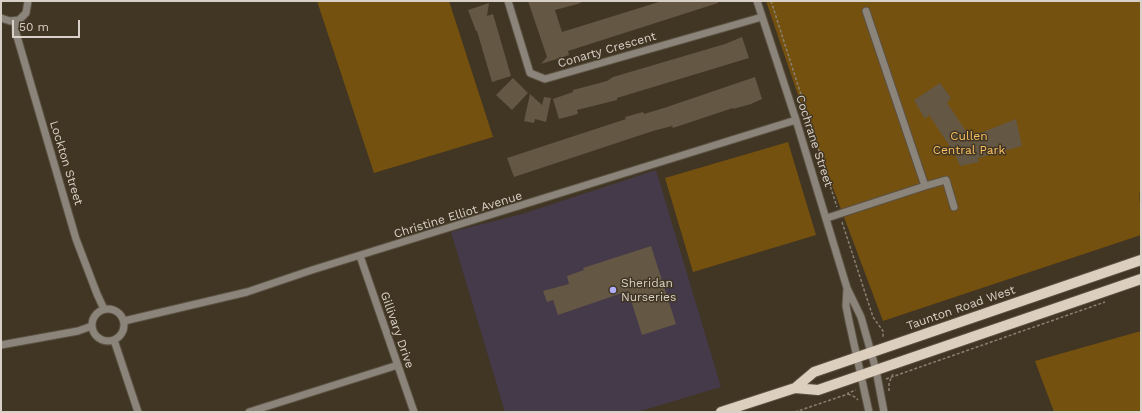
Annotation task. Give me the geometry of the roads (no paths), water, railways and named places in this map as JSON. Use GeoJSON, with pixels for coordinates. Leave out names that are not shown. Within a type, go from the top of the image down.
{"type":"FeatureCollection","features":[{"type":"Feature","properties":{"kind":"main road","name":"Taunton Road West"},"geometry":{"type":"LineString","coordinates":[[721,412],[795,388],[814,372],[1141,260]]}},
{"type":"Feature","properties":{"kind":"main road","name":"Taunton Road West"},"geometry":{"type":"LineString","coordinates":[[795,388],[818,390],[1141,279]]}},
{"type":"Feature","properties":{"kind":"street"},"geometry":{"type":"LineString","coordinates":[[1,18],[14,21],[26,13],[29,1]]}},
{"type":"Feature","properties":{"kind":"street","name":"Conarty Crescent"},"geometry":{"type":"LineString","coordinates":[[508,1],[530,73],[545,79],[762,17]]}},
{"type":"Feature","properties":{"kind":"street","name":"Cochrane Street"},"geometry":{"type":"LineString","coordinates":[[757,1],[796,120],[848,288],[861,317],[876,370],[884,412]]}},
{"type":"Feature","properties":{"kind":"street"},"geometry":{"type":"LineString","coordinates":[[866,11],[925,186]]}},
{"type":"Feature","properties":{"kind":"street","name":"Lockton Street"},"geometry":{"type":"LineString","coordinates":[[14,21],[21,50],[76,239],[104,309]]}},
{"type":"Feature","properties":{"kind":"street","name":"Christine Elliot Avenue"},"geometry":{"type":"LineString","coordinates":[[124,321],[247,292],[796,120]]}},
{"type":"Feature","properties":{"kind":"street"},"geometry":{"type":"LineString","coordinates":[[827,218],[946,180],[954,207]]}},
{"type":"Feature","properties":{"kind":"street","name":"Gillivary Drive"},"geometry":{"type":"LineString","coordinates":[[360,256],[414,412]]}},
{"type":"Feature","properties":{"kind":"street","name":"Cochrane Street"},"geometry":{"type":"LineString","coordinates":[[848,288],[846,306],[869,412]]}},
{"type":"Feature","properties":{"kind":"street"},"geometry":{"type":"LineString","coordinates":[[109,308],[118,312],[124,321],[123,331],[114,340],[106,341],[98,337],[92,326],[96,314],[109,308]]}},
{"type":"Feature","properties":{"kind":"street"},"geometry":{"type":"LineString","coordinates":[[1,345],[78,331],[92,326]]}},
{"type":"Feature","properties":{"kind":"street"},"geometry":{"type":"LineString","coordinates":[[114,340],[138,412]]}},
{"type":"Feature","properties":{"kind":"street"},"geometry":{"type":"LineString","coordinates":[[249,412],[398,365]]}},
{"type":"Feature","properties":{"kind":"waterway"},"geometry":{"type":"LineString","coordinates":[[1141,193],[1141,201]]}},
{"type":"Feature","properties":{"kind":"place","name":"Sheridan Nurseries"},"geometry":{"type":"Point","coordinates":[613,290]}},
{"type":"Feature","properties":{"kind":"park label","name":"Cullen Central Park"},"geometry":{"type":"Point","coordinates":[969,143]}}]}
